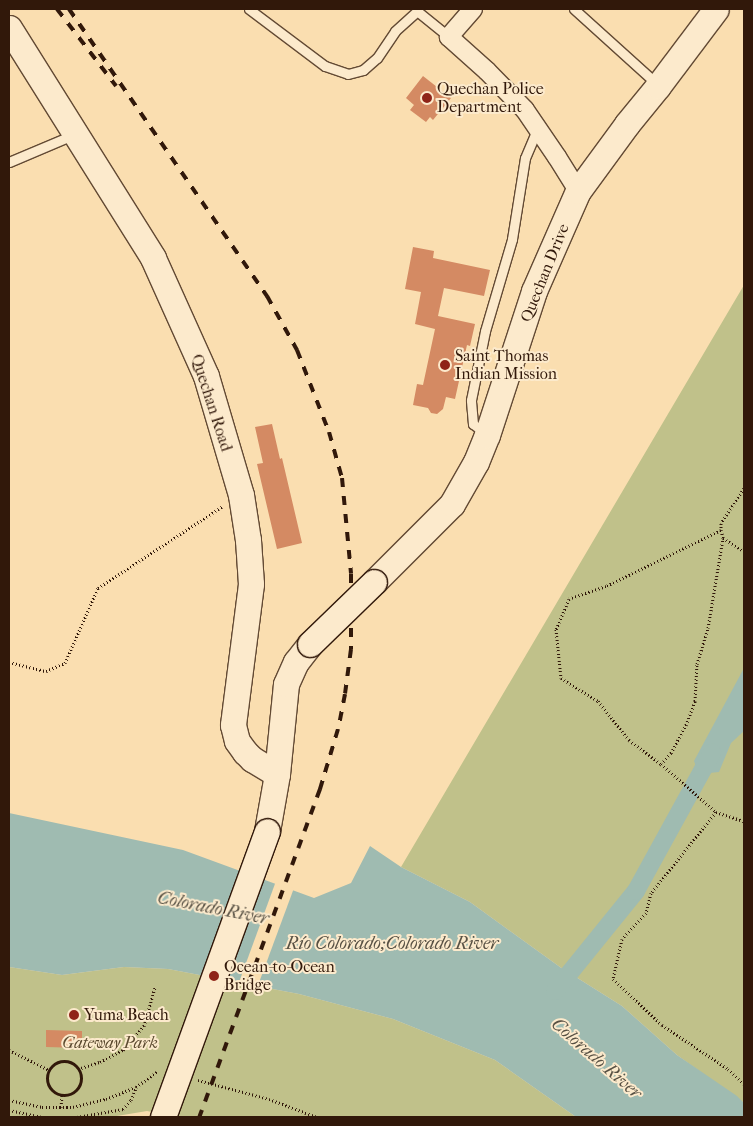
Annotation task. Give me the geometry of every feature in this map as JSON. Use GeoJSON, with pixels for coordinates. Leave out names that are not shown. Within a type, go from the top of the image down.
{"type":"FeatureCollection","features":[{"type":"Feature","properties":{"kind":"street"},"geometry":{"type":"LineString","coordinates":[[473,9],[449,37],[487,71],[525,110],[578,191]]}},
{"type":"Feature","properties":{"kind":"street","name":"Quechan Drive"},"geometry":{"type":"LineString","coordinates":[[163,1117],[267,831],[277,774],[286,684],[296,662],[310,644],[452,504],[476,462],[487,435],[534,292],[578,191],[716,9]]}},
{"type":"Feature","properties":{"kind":"street","name":"Quechan Road"},"geometry":{"type":"LineString","coordinates":[[9,28],[153,258],[206,376],[240,495],[248,540],[251,584],[232,725],[237,741],[244,752],[277,774]]}},
{"type":"Feature","properties":{"kind":"lane"},"geometry":{"type":"LineString","coordinates":[[249,9],[325,66],[348,74],[363,70],[377,58],[395,32],[415,10],[449,37]]}},
{"type":"Feature","properties":{"kind":"lane"},"geometry":{"type":"LineString","coordinates":[[574,9],[658,86]]}},
{"type":"Feature","properties":{"kind":"lane"},"geometry":{"type":"LineString","coordinates":[[487,435],[473,424],[471,400],[485,331],[512,239],[525,158],[538,128]]}},
{"type":"Feature","properties":{"kind":"lane"},"geometry":{"type":"LineString","coordinates":[[9,162],[76,133]]}},
{"type":"Feature","properties":{"kind":"path"},"geometry":{"type":"LineString","coordinates":[[661,764],[675,746],[686,725],[695,701],[697,664],[708,628],[722,538],[722,523],[744,488]]}},
{"type":"Feature","properties":{"kind":"path"},"geometry":{"type":"LineString","coordinates":[[9,662],[46,671],[65,663],[98,588],[240,495]]}},
{"type":"Feature","properties":{"kind":"path"},"geometry":{"type":"LineString","coordinates":[[721,530],[606,586],[569,599],[556,629],[561,678],[598,701],[629,740],[661,764],[716,812],[744,821]]}},
{"type":"Feature","properties":{"kind":"path"},"geometry":{"type":"LineString","coordinates":[[722,538],[744,551]]}},
{"type":"Feature","properties":{"kind":"path"},"geometry":{"type":"LineString","coordinates":[[716,812],[651,893],[646,913],[622,939],[614,979],[662,1025],[728,1069],[744,1084]]}},
{"type":"Feature","properties":{"kind":"path"},"geometry":{"type":"LineString","coordinates":[[78,1069],[100,1062],[123,1050],[144,1026],[155,986]]}},
{"type":"Feature","properties":{"kind":"path"},"geometry":{"type":"LineString","coordinates":[[9,1050],[49,1070]]}},
{"type":"Feature","properties":{"kind":"path"},"geometry":{"type":"LineString","coordinates":[[64,1061],[75,1064],[81,1074],[80,1085],[73,1093],[62,1095],[56,1093],[49,1086],[47,1074],[49,1070],[58,1062],[64,1061]]}},
{"type":"Feature","properties":{"kind":"path"},"geometry":{"type":"LineString","coordinates":[[77,1117],[123,1109],[131,1100],[136,1087]]}},
{"type":"Feature","properties":{"kind":"path"},"geometry":{"type":"LineString","coordinates":[[61,1107],[62,1095]]}},
{"type":"Feature","properties":{"kind":"path"},"geometry":{"type":"LineString","coordinates":[[9,1110],[43,1117]]}},
{"type":"Feature","properties":{"kind":"green space"},"geometry":{"type":"Polygon","coordinates":[[[744,285],[744,1103],[677,1055],[622,1006],[560,967],[470,902],[401,867],[744,285]]]}},
{"type":"Feature","properties":{"kind":"green space","name":"Gateway Park"},"geometry":{"type":"Polygon","coordinates":[[[9,967],[62,975],[124,967],[168,969],[299,994],[393,1019],[495,1060],[576,1117],[176,1117],[147,1111],[111,1117],[9,1117],[9,967]]]}},
{"type":"Feature","properties":{"kind":"water"},"geometry":{"type":"Polygon","coordinates":[[[744,668],[744,731],[731,743],[719,772],[699,774],[694,761],[744,668]]]}},
{"type":"Feature","properties":{"kind":"water","name":"Río Colorado;Colorado River"},"geometry":{"type":"Polygon","coordinates":[[[9,813],[183,850],[314,898],[351,883],[370,846],[401,867],[470,902],[560,967],[622,1006],[677,1055],[737,1096],[744,1103],[744,1117],[576,1117],[495,1060],[393,1019],[299,994],[168,969],[124,967],[62,975],[9,967],[9,813]]]}},
{"type":"Feature","properties":{"kind":"pier"},"geometry":{"type":"Polygon","coordinates":[[[276,881],[294,888],[257,988],[238,985],[276,881]]]}},
{"type":"Feature","properties":{"kind":"building"},"geometry":{"type":"Polygon","coordinates":[[[423,76],[451,98],[433,120],[430,117],[426,122],[410,110],[414,105],[406,98],[423,76]]]}},
{"type":"Feature","properties":{"kind":"building"},"geometry":{"type":"Polygon","coordinates":[[[413,247],[434,251],[433,258],[490,270],[484,296],[444,288],[438,316],[475,324],[470,346],[467,345],[455,399],[446,397],[443,409],[437,414],[431,413],[428,408],[413,405],[417,384],[423,385],[435,329],[415,324],[421,292],[405,289],[413,247]]]}},
{"type":"Feature","properties":{"kind":"building"},"geometry":{"type":"Polygon","coordinates":[[[272,424],[302,543],[277,549],[257,464],[263,463],[255,427],[272,424]]]}},
{"type":"Feature","properties":{"kind":"building"},"geometry":{"type":"Polygon","coordinates":[[[46,1030],[82,1031],[82,1048],[46,1047],[46,1030]]]}},
{"type":"Feature","properties":{"kind":"waterway"},"geometry":{"type":"LineString","coordinates":[[555,991],[636,891],[712,753]]}},
{"type":"Feature","properties":{"kind":"railway"},"geometry":{"type":"LineString","coordinates":[[57,9],[116,86]]}},
{"type":"Feature","properties":{"kind":"railway"},"geometry":{"type":"LineString","coordinates":[[69,9],[267,296],[297,350],[329,432],[342,478],[351,574],[351,649],[338,729],[320,789],[199,1117]]}},
{"type":"Feature","properties":{"kind":"place","name":"Quechan Police Department"},"geometry":{"type":"Point","coordinates":[427,98]}},
{"type":"Feature","properties":{"kind":"place","name":"Saint Thomas Indian Mission"},"geometry":{"type":"Point","coordinates":[445,365]}},
{"type":"Feature","properties":{"kind":"place","name":"Ocean-to-Ocean Bridge"},"geometry":{"type":"Point","coordinates":[214,976]}},
{"type":"Feature","properties":{"kind":"place","name":"Yuma Beach"},"geometry":{"type":"Point","coordinates":[74,1015]}},
{"type":"Feature","properties":{"kind":"water label","name":"Colorado River"},"geometry":{"type":"Point","coordinates":[213,909]}},
{"type":"Feature","properties":{"kind":"water label","name":"Colorado River"},"geometry":{"type":"Point","coordinates":[596,1059]}}]}
